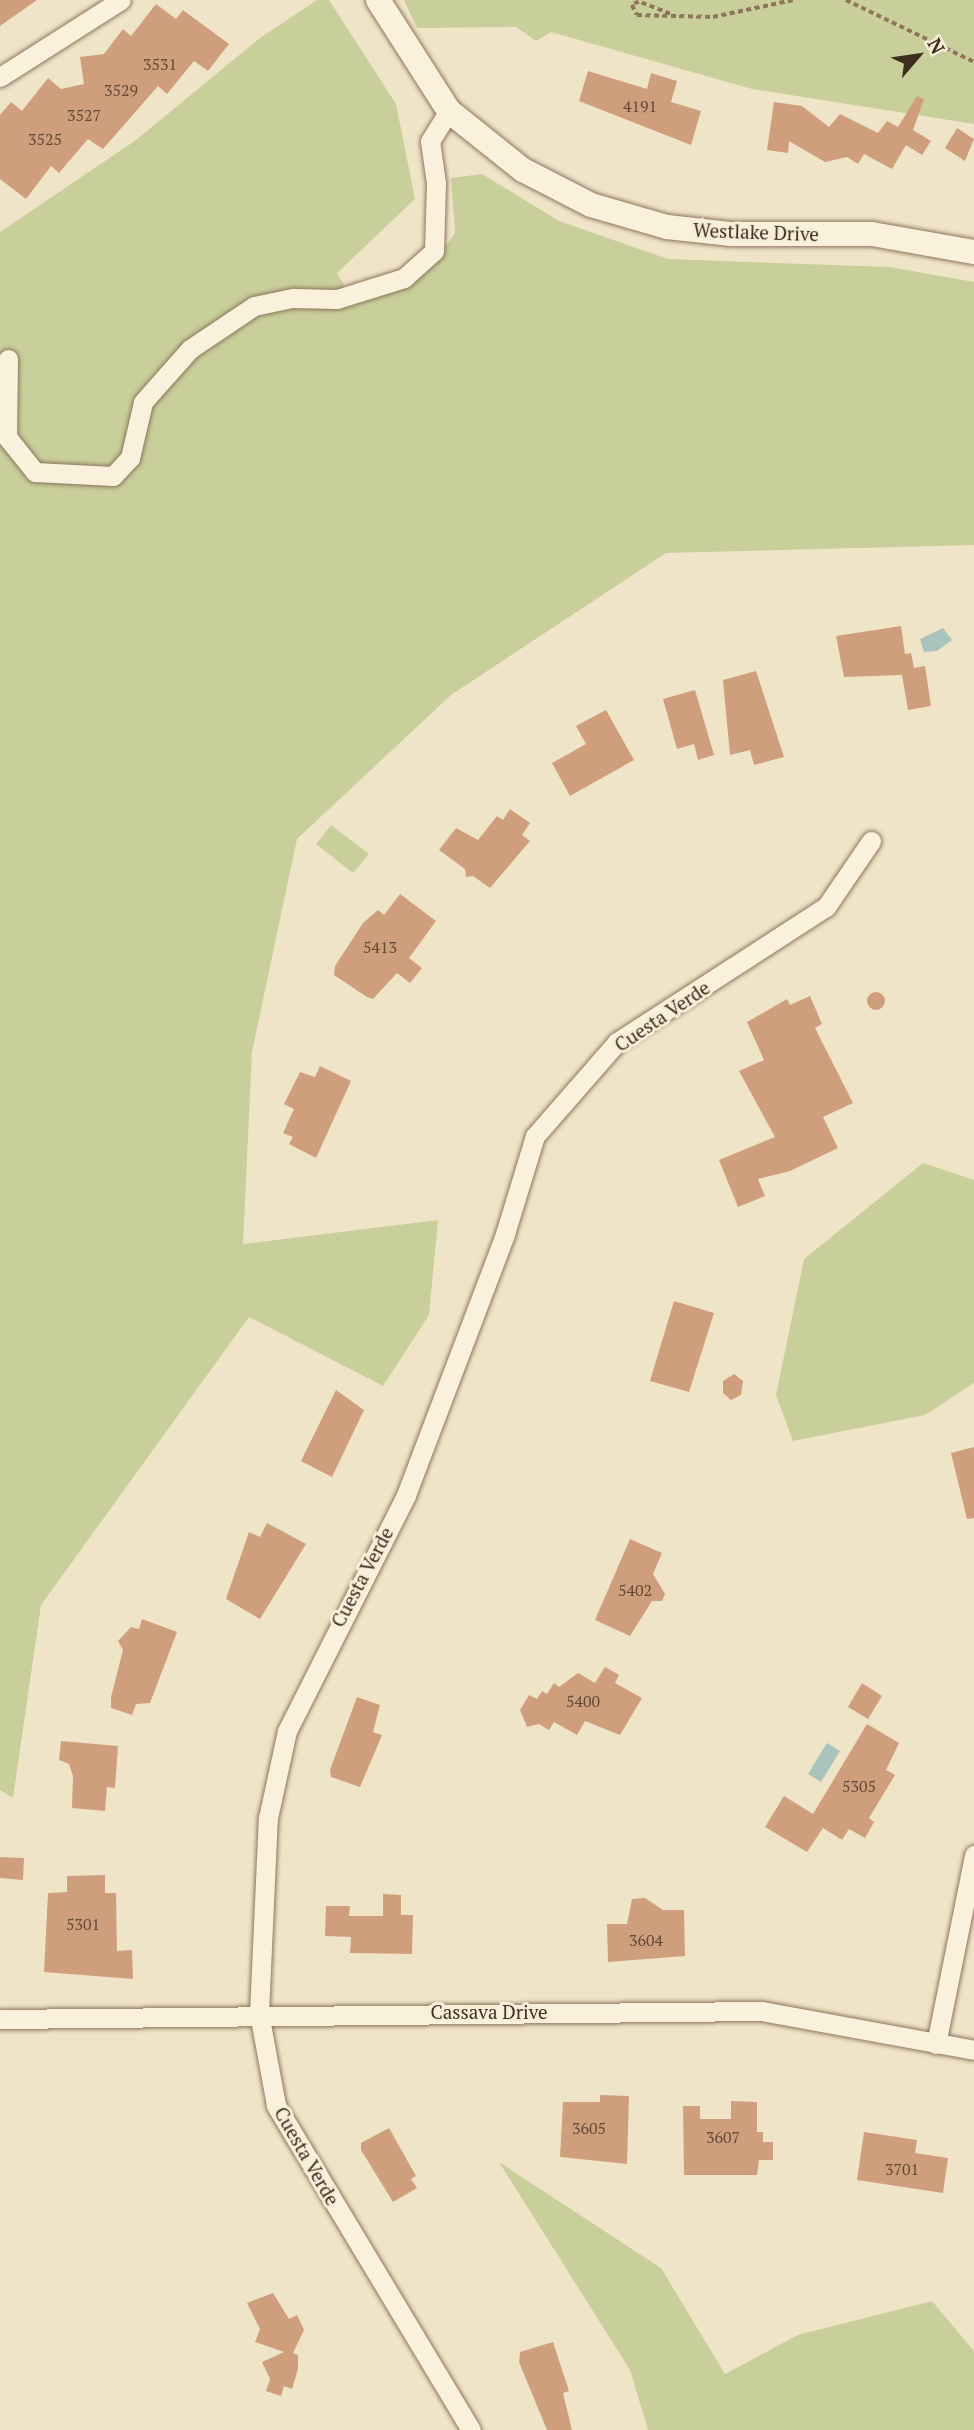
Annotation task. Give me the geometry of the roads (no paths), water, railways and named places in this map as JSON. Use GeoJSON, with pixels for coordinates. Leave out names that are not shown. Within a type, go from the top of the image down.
{"type":"FeatureCollection","features":[{"type":"Feature","properties":{"kind":"street"},"geometry":{"type":"LineString","coordinates":[[0,77],[121,0]]}},
{"type":"Feature","properties":{"kind":"street","name":"Westlake Drive"},"geometry":{"type":"LineString","coordinates":[[378,0],[449,111],[523,170],[591,205],[667,227],[730,234],[872,234],[974,252]]}},
{"type":"Feature","properties":{"kind":"street"},"geometry":{"type":"LineString","coordinates":[[8,359],[7,437],[35,472],[113,476],[130,458],[143,402],[190,349],[254,306],[293,298],[337,299],[404,278],[435,251],[436,183],[430,141],[449,111]]}},
{"type":"Feature","properties":{"kind":"street","name":"Cuesta Verde"},"geometry":{"type":"LineString","coordinates":[[471,2430],[276,2105],[259,2013],[268,1818],[287,1731],[406,1495],[505,1234],[535,1136],[617,1042],[826,907],[871,841]]}},
{"type":"Feature","properties":{"kind":"street"},"geometry":{"type":"LineString","coordinates":[[936,2044],[974,1855]]}},
{"type":"Feature","properties":{"kind":"street","name":"Cassava Drive"},"geometry":{"type":"LineString","coordinates":[[0,2019],[259,2013],[762,2011],[974,2050]]}},
{"type":"Feature","properties":{"kind":"water"},"geometry":{"type":"Polygon","coordinates":[[[943,628],[952,640],[937,651],[924,652],[920,639],[943,628]]]}},
{"type":"Feature","properties":{"kind":"water"},"geometry":{"type":"Polygon","coordinates":[[[827,1743],[840,1751],[821,1782],[808,1774],[827,1743]]]}}]}
